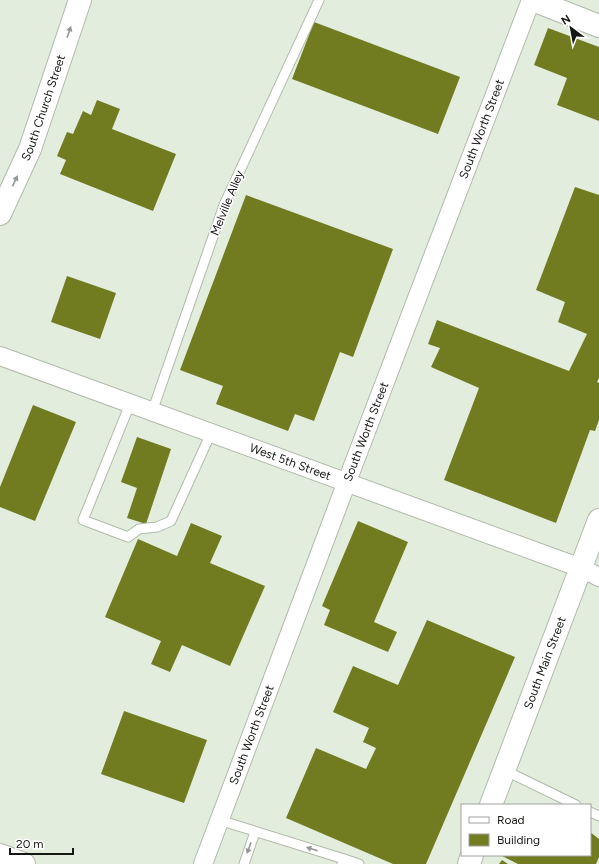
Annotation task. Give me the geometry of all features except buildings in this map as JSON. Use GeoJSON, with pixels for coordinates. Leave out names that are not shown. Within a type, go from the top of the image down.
{"type":"FeatureCollection","features":[{"type":"Feature","properties":{"kind":"street","name":"South Church Street"},"geometry":{"type":"LineString","coordinates":[[0,214],[30,149],[80,0]]}},
{"type":"Feature","properties":{"kind":"street"},"geometry":{"type":"LineString","coordinates":[[532,0],[599,26]]}},
{"type":"Feature","properties":{"kind":"street","name":"South Worth Street"},"geometry":{"type":"LineString","coordinates":[[203,864],[346,484],[532,0]]}},
{"type":"Feature","properties":{"kind":"street","name":"West 5th Street"},"geometry":{"type":"LineString","coordinates":[[0,356],[590,573]]}},
{"type":"Feature","properties":{"kind":"street","name":"South Main Street"},"geometry":{"type":"LineString","coordinates":[[491,804],[504,770],[590,573],[599,520]]}},
{"type":"Feature","properties":{"kind":"street"},"geometry":{"type":"LineString","coordinates":[[0,855],[24,864]]}},
{"type":"Feature","properties":{"kind":"lane","name":"Melville Alley"},"geometry":{"type":"LineString","coordinates":[[152,412],[224,205],[319,0]]}},
{"type":"Feature","properties":{"kind":"lane"},"geometry":{"type":"LineString","coordinates":[[130,404],[83,520],[128,537],[140,530],[157,527],[171,521],[211,433]]}},
{"type":"Feature","properties":{"kind":"lane"},"geometry":{"type":"LineString","coordinates":[[504,770],[574,804]]}},
{"type":"Feature","properties":{"kind":"lane"},"geometry":{"type":"LineString","coordinates":[[219,820],[343,861],[359,864]]}},
{"type":"Feature","properties":{"kind":"lane"},"geometry":{"type":"LineString","coordinates":[[244,864],[255,832]]}}]}
